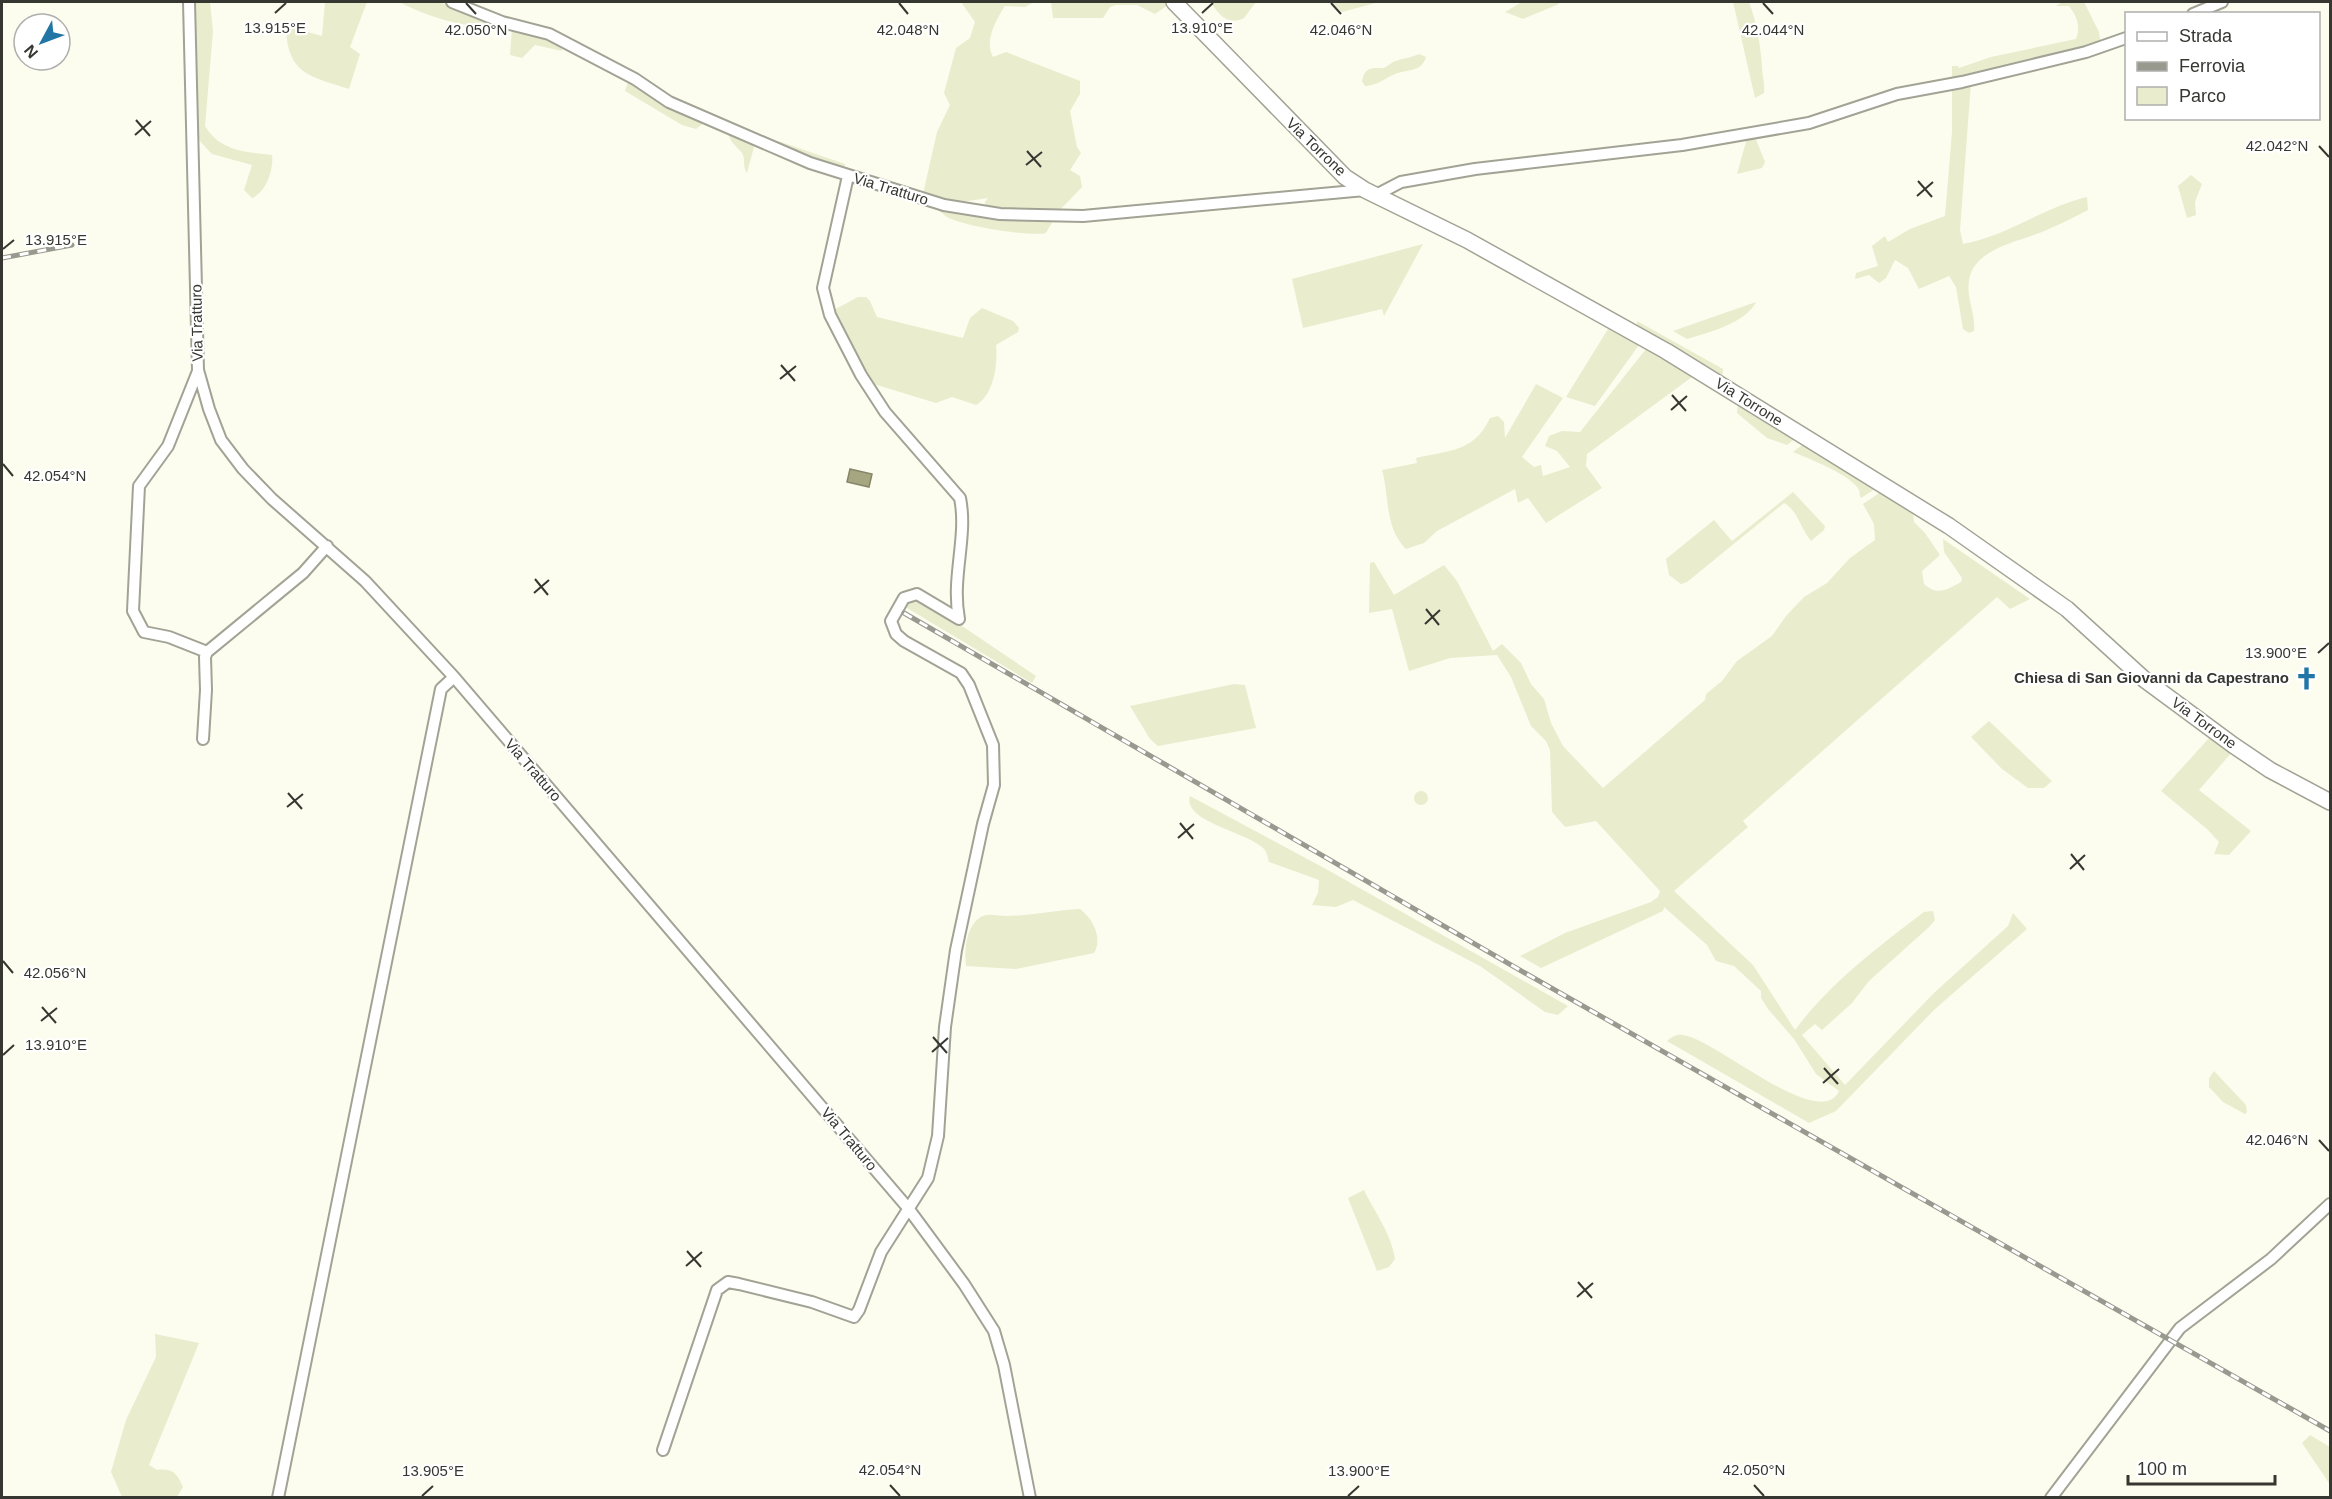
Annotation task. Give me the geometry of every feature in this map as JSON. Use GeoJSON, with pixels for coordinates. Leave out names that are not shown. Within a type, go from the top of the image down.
{"type":"FeatureCollection","features":[{"type":"Feature","properties":{"kind":"main road","name":"Via Torrone"},"geometry":{"type":"LineString","coordinates":[[1174,2],[1330,164],[1370,192],[1467,240],[1666,351],[1948,526],[2067,609],[2145,680],[2233,745],[2270,770],[2331,802]]}},
{"type":"Feature","properties":{"kind":"street","name":"Via Tratturo"},"geometry":{"type":"LineString","coordinates":[[189,2],[198,370],[221,440],[243,469],[272,499],[365,581],[454,677],[908,1208],[964,1284],[994,1331],[1004,1365],[1030,1497]]}},
{"type":"Feature","properties":{"kind":"street","name":"Via Tratturo"},"geometry":{"type":"LineString","coordinates":[[452,2],[502,22],[549,34],[635,79],[669,102],[810,163],[945,205],[1036,216],[1083,216],[1370,192]]}},
{"type":"Feature","properties":{"kind":"street"},"geometry":{"type":"LineString","coordinates":[[2198,12],[2222,2]]}},
{"type":"Feature","properties":{"kind":"street"},"geometry":{"type":"LineString","coordinates":[[1370,192],[1401,182],[1475,169],[1682,145],[1809,123],[1897,94],[2053,60],[2125,39]]}},
{"type":"Feature","properties":{"kind":"street"},"geometry":{"type":"LineString","coordinates":[[663,1450],[717,1290],[728,1282],[739,1284],[812,1302],[854,1317],[859,1310],[881,1252],[928,1178],[938,1136],[945,1027],[954,961],[983,824],[994,785],[993,745],[969,684],[961,673],[904,641],[896,634],[891,621],[904,598],[917,594],[959,619],[955,597],[963,515],[960,498],[879,403],[861,375],[830,315],[824,288],[849,176]]}},
{"type":"Feature","properties":{"kind":"street"},"geometry":{"type":"LineString","coordinates":[[198,370],[188,401],[168,446],[139,486],[133,611],[144,632],[169,637],[207,652]]}},
{"type":"Feature","properties":{"kind":"street"},"geometry":{"type":"LineString","coordinates":[[188,401],[209,409]]}},
{"type":"Feature","properties":{"kind":"street"},"geometry":{"type":"LineString","coordinates":[[203,739],[207,652],[303,573],[327,546]]}},
{"type":"Feature","properties":{"kind":"street"},"geometry":{"type":"LineString","coordinates":[[278,1497],[441,688],[454,677]]}},
{"type":"Feature","properties":{"kind":"street"},"geometry":{"type":"LineString","coordinates":[[2050,1497],[2180,1328],[2271,1259],[2331,1204]]}},
{"type":"Feature","properties":{"kind":"green space"},"geometry":{"type":"Polygon","coordinates":[[[193,2],[210,2],[213,31],[205,126],[218,141],[234,149],[272,155],[272,167],[268,180],[261,191],[252,198],[244,190],[252,165],[212,154],[195,136],[193,2]]]}},
{"type":"Feature","properties":{"kind":"green space"},"geometry":{"type":"Polygon","coordinates":[[[325,2],[367,2],[350,47],[360,54],[349,89],[303,71],[296,64],[287,42],[286,26],[322,36],[325,2]]]}},
{"type":"Feature","properties":{"kind":"green space"},"geometry":{"type":"Polygon","coordinates":[[[399,2],[439,2],[491,22],[489,28],[466,25],[432,16],[399,2]]]}},
{"type":"Feature","properties":{"kind":"green space"},"geometry":{"type":"Polygon","coordinates":[[[961,2],[1034,2],[1025,7],[1005,6],[990,38],[993,57],[1006,52],[1080,81],[1080,94],[1070,111],[1077,147],[1081,153],[1070,170],[1080,176],[1082,187],[1058,212],[1046,233],[1011,232],[955,220],[940,212],[923,194],[937,132],[950,105],[944,93],[956,48],[970,38],[975,22],[961,2]],[[988,198],[962,202],[960,211],[985,215],[985,202],[988,198]]]}},
{"type":"Feature","properties":{"kind":"green space"},"geometry":{"type":"Polygon","coordinates":[[[1051,2],[1165,2],[1168,5],[1155,14],[1137,5],[1116,5],[1110,7],[1103,18],[1053,18],[1051,2]]]}},
{"type":"Feature","properties":{"kind":"green space"},"geometry":{"type":"Polygon","coordinates":[[[1211,2],[1256,2],[1244,18],[1234,21],[1224,18],[1211,2]]]}},
{"type":"Feature","properties":{"kind":"green space"},"geometry":{"type":"Polygon","coordinates":[[[1331,2],[1379,2],[1342,12],[1331,2]]]}},
{"type":"Feature","properties":{"kind":"green space"},"geometry":{"type":"Polygon","coordinates":[[[1522,2],[1559,2],[1559,4],[1523,19],[1505,12],[1522,2]]]}},
{"type":"Feature","properties":{"kind":"green space"},"geometry":{"type":"Polygon","coordinates":[[[1733,2],[1749,2],[1756,26],[1764,93],[1755,98],[1733,2]]]}},
{"type":"Feature","properties":{"kind":"green space"},"geometry":{"type":"Polygon","coordinates":[[[2062,2],[2084,2],[2099,32],[2101,46],[1971,83],[1960,230],[1963,244],[1994,235],[2087,197],[2088,210],[2042,232],[1998,248],[1979,261],[1972,270],[1968,287],[1974,319],[1974,331],[1969,333],[1963,329],[1956,287],[1949,276],[1919,289],[1908,268],[1895,260],[1886,278],[1879,283],[1869,275],[1855,279],[1856,273],[1878,266],[1872,246],[1885,236],[1888,242],[1910,229],[1945,216],[1952,132],[1952,66],[1959,68],[1991,57],[2076,39],[2078,26],[2076,18],[2069,6],[2056,6],[2062,2]]]}},
{"type":"Feature","properties":{"kind":"green space"},"geometry":{"type":"Polygon","coordinates":[[[512,28],[561,43],[562,51],[535,45],[522,58],[510,55],[512,28]]]}},
{"type":"Feature","properties":{"kind":"green space"},"geometry":{"type":"Polygon","coordinates":[[[1419,54],[1426,57],[1421,66],[1417,68],[1398,73],[1373,85],[1365,86],[1362,81],[1369,69],[1385,67],[1419,54]]]}},
{"type":"Feature","properties":{"kind":"green space"},"geometry":{"type":"Polygon","coordinates":[[[628,82],[705,122],[696,129],[682,125],[625,91],[628,82]]]}},
{"type":"Feature","properties":{"kind":"green space"},"geometry":{"type":"Polygon","coordinates":[[[728,132],[755,143],[747,173],[742,153],[728,132]]]}},
{"type":"Feature","properties":{"kind":"green space"},"geometry":{"type":"Polygon","coordinates":[[[1755,137],[1765,162],[1762,168],[1737,174],[1747,138],[1755,137]]]}},
{"type":"Feature","properties":{"kind":"green space"},"geometry":{"type":"Polygon","coordinates":[[[778,141],[845,164],[844,171],[807,159],[778,144],[778,141]]]}},
{"type":"Feature","properties":{"kind":"green space"},"geometry":{"type":"Polygon","coordinates":[[[2191,175],[2202,184],[2195,202],[2196,215],[2187,218],[2178,186],[2191,175]]]}},
{"type":"Feature","properties":{"kind":"green space"},"geometry":{"type":"Polygon","coordinates":[[[1423,244],[1384,316],[1382,309],[1303,328],[1292,279],[1423,244]]]}},
{"type":"Feature","properties":{"kind":"green space"},"geometry":{"type":"Polygon","coordinates":[[[858,297],[866,297],[870,301],[877,317],[963,338],[970,318],[982,308],[1013,321],[1019,328],[1018,332],[996,345],[994,378],[982,400],[976,405],[952,397],[936,403],[867,382],[832,311],[858,297]]]}},
{"type":"Feature","properties":{"kind":"green space"},"geometry":{"type":"Polygon","coordinates":[[[1756,302],[1736,321],[1716,330],[1687,339],[1673,331],[1756,302]]]}},
{"type":"Feature","properties":{"kind":"green space"},"geometry":{"type":"Polygon","coordinates":[[[1637,321],[1723,369],[1722,381],[1637,329],[1637,321]]]}},
{"type":"Feature","properties":{"kind":"green space"},"geometry":{"type":"Polygon","coordinates":[[[1608,329],[1639,345],[1595,406],[1566,397],[1608,329]]]}},
{"type":"Feature","properties":{"kind":"green space"},"geometry":{"type":"Polygon","coordinates":[[[1646,349],[1692,377],[1587,454],[1586,466],[1602,488],[1546,523],[1528,498],[1518,503],[1515,489],[1437,531],[1424,543],[1406,549],[1391,522],[1382,470],[1417,463],[1416,458],[1460,448],[1484,429],[1490,418],[1498,416],[1504,422],[1505,438],[1536,384],[1563,398],[1522,457],[1534,467],[1541,465],[1543,476],[1570,467],[1557,451],[1545,446],[1549,436],[1562,431],[1580,432],[1646,349]]]}},
{"type":"Feature","properties":{"kind":"green space"},"geometry":{"type":"Polygon","coordinates":[[[1738,403],[1797,437],[1787,445],[1767,438],[1737,413],[1738,403]]]}},
{"type":"Feature","properties":{"kind":"green space"},"geometry":{"type":"Polygon","coordinates":[[[1806,442],[1878,487],[1861,498],[1855,484],[1848,479],[1793,452],[1806,442]]]}},
{"type":"Feature","properties":{"kind":"green space"},"geometry":{"type":"Polygon","coordinates":[[[1882,491],[1913,512],[1914,522],[1925,533],[1940,555],[1922,571],[1924,584],[1929,588],[1938,591],[1961,582],[1962,578],[1944,552],[1943,539],[2030,599],[2010,609],[1997,597],[1743,821],[1748,827],[1674,891],[1753,965],[1795,1030],[1823,997],[1855,966],[1924,912],[1933,911],[1935,920],[1929,927],[1869,981],[1852,1003],[1822,1030],[1815,1024],[1802,1035],[1845,1085],[1935,992],[2008,926],[2013,913],[2027,929],[1935,1009],[1836,1111],[1809,1123],[1667,1041],[1674,1036],[1681,1035],[1698,1040],[1789,1093],[1811,1100],[1828,1101],[1839,1091],[1816,1074],[1794,1039],[1768,1009],[1761,998],[1761,991],[1734,966],[1716,961],[1707,945],[1664,907],[1663,911],[1541,968],[1520,956],[1565,933],[1651,902],[1658,897],[1660,891],[1596,821],[1565,827],[1552,812],[1550,750],[1546,741],[1531,726],[1511,677],[1497,655],[1450,658],[1409,671],[1392,609],[1369,613],[1370,563],[1374,562],[1394,595],[1444,565],[1457,581],[1493,651],[1502,644],[1521,663],[1531,684],[1544,699],[1551,723],[1563,746],[1603,788],[1705,700],[1706,694],[1722,681],[1737,661],[1772,636],[1786,616],[1804,597],[1827,583],[1850,558],[1875,540],[1874,524],[1863,504],[1882,491]]]}},
{"type":"Feature","properties":{"kind":"green space"},"geometry":{"type":"Polygon","coordinates":[[[1793,492],[1825,526],[1824,530],[1811,541],[1793,511],[1784,503],[1687,582],[1681,584],[1669,575],[1666,559],[1714,520],[1732,541],[1793,492]]]}},
{"type":"Feature","properties":{"kind":"green space"},"geometry":{"type":"Polygon","coordinates":[[[916,595],[1036,676],[1032,683],[902,605],[916,595]]]}},
{"type":"Feature","properties":{"kind":"green space"},"geometry":{"type":"Polygon","coordinates":[[[1234,684],[1245,685],[1256,728],[1158,746],[1150,739],[1130,706],[1234,684]]]}},
{"type":"Feature","properties":{"kind":"green space"},"geometry":{"type":"Polygon","coordinates":[[[1989,721],[2052,781],[2044,788],[2028,788],[2002,769],[1971,737],[1989,721]]]}},
{"type":"Feature","properties":{"kind":"green space"},"geometry":{"type":"Polygon","coordinates":[[[2211,736],[2233,751],[2199,790],[2251,831],[2229,855],[2214,854],[2219,842],[2207,829],[2161,791],[2211,736]]]}},
{"type":"Feature","properties":{"kind":"green space"},"geometry":{"type":"Polygon","coordinates":[[[1421,791],[1426,793],[1428,798],[1426,803],[1421,805],[1416,803],[1414,798],[1416,793],[1421,791]]]}},
{"type":"Feature","properties":{"kind":"green space"},"geometry":{"type":"Polygon","coordinates":[[[1190,796],[1326,869],[1568,1006],[1558,1015],[1545,1012],[1480,966],[1353,900],[1336,907],[1312,905],[1318,893],[1319,880],[1269,862],[1265,850],[1256,843],[1196,813],[1190,805],[1190,796]]]}},
{"type":"Feature","properties":{"kind":"green space"},"geometry":{"type":"Polygon","coordinates":[[[1080,909],[1093,923],[1097,935],[1097,947],[1094,953],[1016,969],[966,966],[965,954],[969,934],[975,922],[982,916],[1015,916],[1080,909]]]}},
{"type":"Feature","properties":{"kind":"green space"},"geometry":{"type":"Polygon","coordinates":[[[2214,1071],[2246,1105],[2245,1114],[2223,1102],[2209,1087],[2209,1078],[2214,1071]]]}},
{"type":"Feature","properties":{"kind":"green space"},"geometry":{"type":"Polygon","coordinates":[[[1364,1190],[1386,1232],[1395,1259],[1389,1267],[1377,1271],[1348,1198],[1364,1190]]]}},
{"type":"Feature","properties":{"kind":"green space"},"geometry":{"type":"Polygon","coordinates":[[[155,1334],[199,1343],[149,1465],[157,1470],[173,1472],[183,1487],[177,1497],[122,1497],[111,1472],[126,1420],[156,1357],[155,1334]]]}},
{"type":"Feature","properties":{"kind":"green space"},"geometry":{"type":"Polygon","coordinates":[[[2310,1435],[2330,1447],[2329,1483],[2302,1443],[2310,1435]]]}},
{"type":"Feature","properties":{"kind":"shaded area"},"geometry":{"type":"Polygon","coordinates":[[[850,469],[872,474],[869,487],[847,482],[850,469]]]}},
{"type":"Feature","properties":{"kind":"railway"},"geometry":{"type":"LineString","coordinates":[[2,258],[72,245]]}},
{"type":"Feature","properties":{"kind":"railway"},"geometry":{"type":"LineString","coordinates":[[904,613],[1525,973],[2330,1431]]}},
{"type":"Feature","properties":{"kind":"place","name":"Chiesa di San Giovanni da Capestrano"},"geometry":{"type":"Point","coordinates":[2307,678]}}]}
